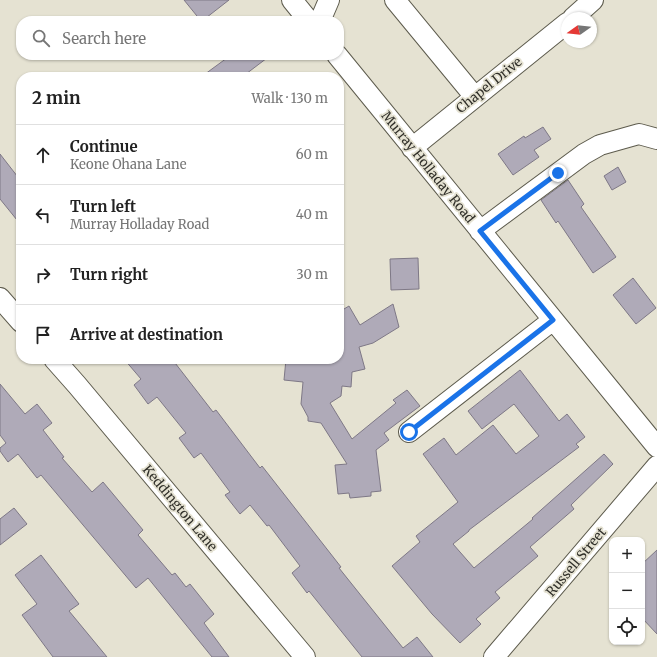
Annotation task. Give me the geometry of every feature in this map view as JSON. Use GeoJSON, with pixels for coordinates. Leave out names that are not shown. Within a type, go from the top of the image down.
{"type":"FeatureCollection","features":[{"type":"Feature","properties":{"kind":"street"},"geometry":{"type":"LineString","coordinates":[[292,0],[305,16]]}},
{"type":"Feature","properties":{"kind":"street"},"geometry":{"type":"LineString","coordinates":[[322,16],[329,0]]}},
{"type":"Feature","properties":{"kind":"street"},"geometry":{"type":"LineString","coordinates":[[394,0],[474,97]]}},
{"type":"Feature","properties":{"kind":"street"},"geometry":{"type":"LineString","coordinates":[[580,12],[593,0]]}},
{"type":"Feature","properties":{"kind":"street","name":"Chapel Drive"},"geometry":{"type":"LineString","coordinates":[[412,148],[561,28]]}},
{"type":"Feature","properties":{"kind":"street","name":"Murray Holladay Road"},"geometry":{"type":"LineString","coordinates":[[341,60],[657,447]]}},
{"type":"Feature","properties":{"kind":"street"},"geometry":{"type":"LineString","coordinates":[[480,231],[584,154],[600,145],[639,134],[657,139]]}},
{"type":"Feature","properties":{"kind":"street"},"geometry":{"type":"LineString","coordinates":[[0,298],[16,316]]}},
{"type":"Feature","properties":{"kind":"street"},"geometry":{"type":"LineString","coordinates":[[409,432],[553,320]]}},
{"type":"Feature","properties":{"kind":"street","name":"Keddington Lane"},"geometry":{"type":"LineString","coordinates":[[58,364],[305,657]]}},
{"type":"Feature","properties":{"kind":"street","name":"Russell Street"},"geometry":{"type":"LineString","coordinates":[[494,657],[657,466]]}},
{"type":"Feature","properties":{"kind":"building"},"geometry":{"type":"Polygon","coordinates":[[[184,0],[229,0],[208,16],[197,16],[184,0]]]}},
{"type":"Feature","properties":{"kind":"building"},"geometry":{"type":"Polygon","coordinates":[[[224,60],[264,60],[249,72],[208,72],[224,60]]]}},
{"type":"Feature","properties":{"kind":"building"},"geometry":{"type":"Polygon","coordinates":[[[543,127],[551,139],[534,150],[539,157],[513,175],[498,154],[524,136],[525,138],[543,127]]]}},
{"type":"Feature","properties":{"kind":"building"},"geometry":{"type":"Polygon","coordinates":[[[0,154],[16,175],[16,219],[0,199],[0,154]]]}},
{"type":"Feature","properties":{"kind":"building"},"geometry":{"type":"Polygon","coordinates":[[[618,167],[626,182],[612,190],[604,176],[618,167]]]}},
{"type":"Feature","properties":{"kind":"building"},"geometry":{"type":"Polygon","coordinates":[[[568,180],[584,204],[581,207],[616,257],[593,273],[558,221],[556,223],[541,200],[568,180]]]}},
{"type":"Feature","properties":{"kind":"building"},"geometry":{"type":"Polygon","coordinates":[[[418,258],[419,289],[391,290],[390,259],[418,258]]]}},
{"type":"Feature","properties":{"kind":"building"},"geometry":{"type":"Polygon","coordinates":[[[633,278],[656,308],[636,324],[613,295],[633,278]]]}},
{"type":"Feature","properties":{"kind":"building"},"geometry":{"type":"Polygon","coordinates":[[[393,304],[399,327],[373,343],[359,347],[365,369],[352,372],[351,387],[342,386],[341,396],[330,403],[352,439],[396,403],[393,400],[407,390],[420,406],[384,433],[389,440],[376,450],[381,491],[371,492],[371,496],[350,498],[349,493],[338,494],[335,465],[347,464],[321,423],[308,421],[308,417],[301,404],[303,382],[284,380],[286,364],[344,364],[344,309],[349,306],[360,325],[393,304]]]}},
{"type":"Feature","properties":{"kind":"building"},"geometry":{"type":"Polygon","coordinates":[[[128,364],[176,364],[213,412],[216,410],[260,468],[262,466],[341,567],[339,568],[403,648],[417,637],[433,657],[362,657],[309,591],[307,593],[292,573],[300,566],[269,525],[267,526],[250,505],[240,514],[225,495],[230,492],[201,453],[194,458],[179,438],[186,433],[157,397],[148,404],[134,385],[141,379],[128,364]]]}},
{"type":"Feature","properties":{"kind":"building"},"geometry":{"type":"Polygon","coordinates":[[[520,370],[559,421],[567,414],[585,437],[576,444],[579,447],[469,530],[453,544],[474,568],[533,519],[532,518],[604,454],[613,464],[571,505],[574,509],[530,547],[538,556],[495,592],[500,598],[476,619],[481,624],[460,643],[432,614],[392,566],[420,542],[416,536],[458,502],[423,454],[444,438],[456,455],[493,425],[516,454],[539,436],[514,404],[482,429],[468,411],[520,370]]]}},
{"type":"Feature","properties":{"kind":"building"},"geometry":{"type":"Polygon","coordinates":[[[0,384],[25,414],[37,404],[52,423],[43,430],[64,457],[62,458],[92,492],[103,482],[143,530],[138,535],[172,575],[175,573],[186,587],[190,584],[214,614],[204,623],[229,657],[212,657],[148,578],[136,588],[41,475],[37,478],[18,454],[8,462],[0,451],[0,448],[6,443],[0,435],[0,384]]]}},
{"type":"Feature","properties":{"kind":"building"},"geometry":{"type":"Polygon","coordinates":[[[14,508],[27,524],[0,545],[0,519],[14,508]]]}},
{"type":"Feature","properties":{"kind":"building"},"geometry":{"type":"Polygon","coordinates":[[[657,550],[657,634],[645,621],[645,561],[657,550]]]}},
{"type":"Feature","properties":{"kind":"building"},"geometry":{"type":"Polygon","coordinates":[[[41,555],[79,604],[69,611],[107,657],[53,657],[22,615],[37,604],[15,575],[41,555]]]}},
{"type":"Feature","properties":{"kind":"route"},"geometry":{"type":"LineString","coordinates":[[409,432],[553,320],[480,231],[558,173]]}}]}
